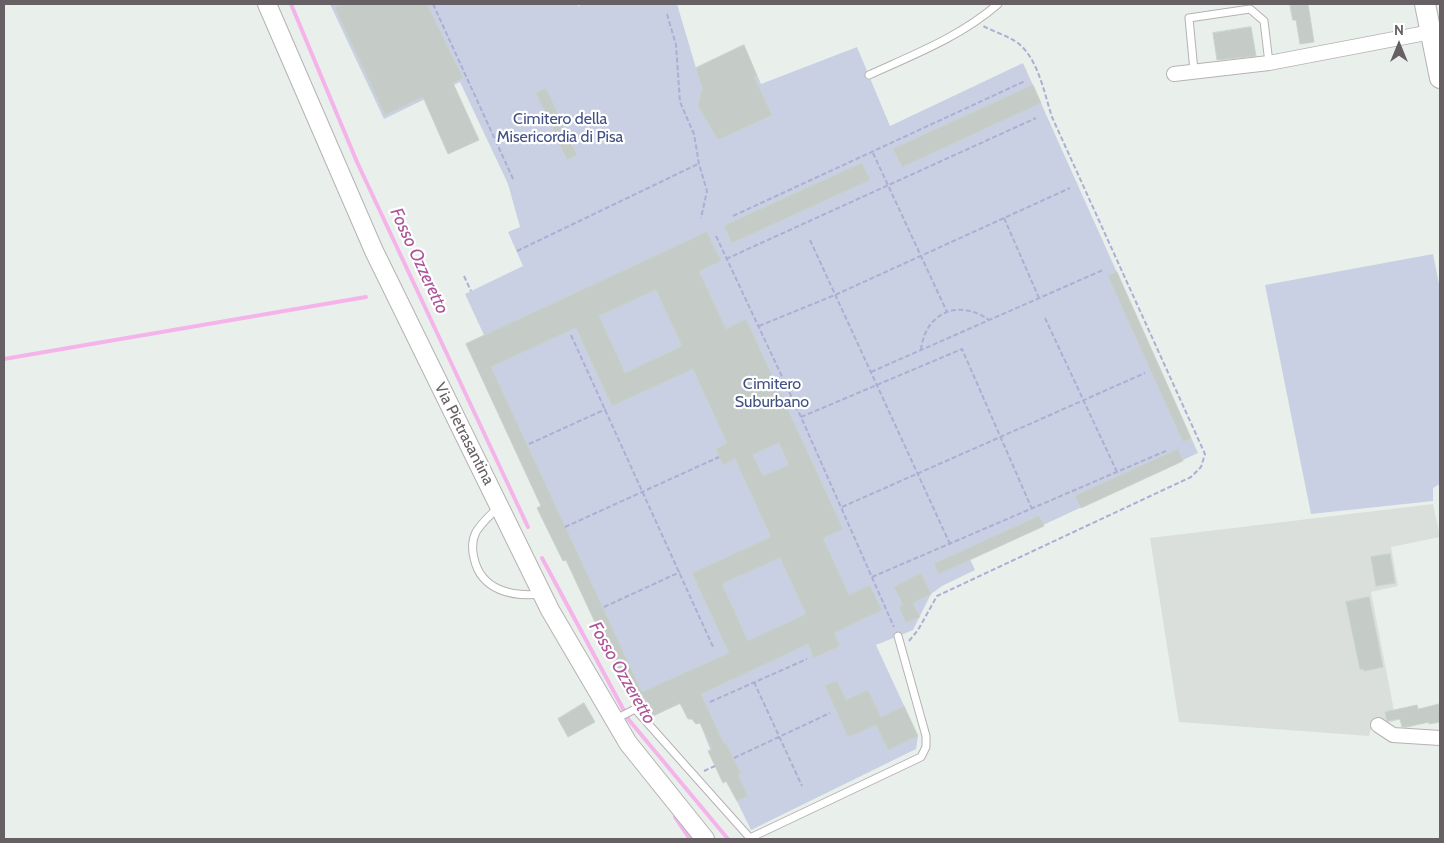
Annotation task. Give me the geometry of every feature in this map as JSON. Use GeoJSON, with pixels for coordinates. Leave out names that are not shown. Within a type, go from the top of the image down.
{"type":"FeatureCollection","features":[{"type":"Feature","properties":{"kind":"main road"},"geometry":{"type":"LineString","coordinates":[[1425,4],[1440,78]]}},
{"type":"Feature","properties":{"kind":"street","name":"Via Pietrasantina"},"geometry":{"type":"LineString","coordinates":[[267,4],[374,252],[542,594],[648,771],[705,839]]}},
{"type":"Feature","properties":{"kind":"street"},"geometry":{"type":"LineString","coordinates":[[1174,74],[1269,63],[1431,32]]}},
{"type":"Feature","properties":{"kind":"street"},"geometry":{"type":"LineString","coordinates":[[1378,725],[1393,735],[1440,738]]}},
{"type":"Feature","properties":{"kind":"lane"},"geometry":{"type":"LineString","coordinates":[[869,75],[948,40],[976,23],[998,4]]}},
{"type":"Feature","properties":{"kind":"lane"},"geometry":{"type":"LineString","coordinates":[[1194,71],[1189,18],[1250,9],[1264,21],[1269,63]]}},
{"type":"Feature","properties":{"kind":"lane"},"geometry":{"type":"LineString","coordinates":[[500,506],[476,533],[473,548],[476,567],[486,582],[498,590],[523,595],[542,594]]}},
{"type":"Feature","properties":{"kind":"lane"},"geometry":{"type":"LineString","coordinates":[[616,719],[635,710],[750,838],[921,758],[926,747],[926,736],[903,648],[898,636]]}},
{"type":"Feature","properties":{"kind":"path"},"geometry":{"type":"LineString","coordinates":[[433,4],[514,181]]}},
{"type":"Feature","properties":{"kind":"path"},"geometry":{"type":"LineString","coordinates":[[667,14],[676,45],[680,102],[694,134],[706,191],[701,218]]}},
{"type":"Feature","properties":{"kind":"path"},"geometry":{"type":"LineString","coordinates":[[903,648],[918,630],[937,596],[1191,477],[1201,467],[1206,454],[1052,117],[1038,74],[1027,52],[1015,41],[976,23]]}},
{"type":"Feature","properties":{"kind":"path"},"geometry":{"type":"LineString","coordinates":[[733,216],[1025,81]]}},
{"type":"Feature","properties":{"kind":"path"},"geometry":{"type":"LineString","coordinates":[[726,259],[1036,118]]}},
{"type":"Feature","properties":{"kind":"path"},"geometry":{"type":"LineString","coordinates":[[873,152],[947,312]]}},
{"type":"Feature","properties":{"kind":"path"},"geometry":{"type":"LineString","coordinates":[[518,251],[699,164]]}},
{"type":"Feature","properties":{"kind":"path"},"geometry":{"type":"LineString","coordinates":[[759,326],[835,295],[1070,188]]}},
{"type":"Feature","properties":{"kind":"path"},"geometry":{"type":"LineString","coordinates":[[1004,218],[1040,298]]}},
{"type":"Feature","properties":{"kind":"path"},"geometry":{"type":"LineString","coordinates":[[716,236],[842,507],[898,636]]}},
{"type":"Feature","properties":{"kind":"path"},"geometry":{"type":"LineString","coordinates":[[810,240],[950,544]]}},
{"type":"Feature","properties":{"kind":"path"},"geometry":{"type":"LineString","coordinates":[[871,372],[1103,270]]}},
{"type":"Feature","properties":{"kind":"path"},"geometry":{"type":"LineString","coordinates":[[464,276],[470,291]]}},
{"type":"Feature","properties":{"kind":"path"},"geometry":{"type":"LineString","coordinates":[[921,350],[922,336],[926,328],[934,319],[947,312],[962,308],[981,314],[989,320]]}},
{"type":"Feature","properties":{"kind":"path"},"geometry":{"type":"LineString","coordinates":[[1045,318],[1117,472]]}},
{"type":"Feature","properties":{"kind":"path"},"geometry":{"type":"LineString","coordinates":[[571,335],[714,649]]}},
{"type":"Feature","properties":{"kind":"path"},"geometry":{"type":"LineString","coordinates":[[801,417],[962,349],[1032,509]]}},
{"type":"Feature","properties":{"kind":"path"},"geometry":{"type":"LineString","coordinates":[[842,507],[1145,373]]}},
{"type":"Feature","properties":{"kind":"path"},"geometry":{"type":"LineString","coordinates":[[530,444],[606,409]]}},
{"type":"Feature","properties":{"kind":"path"},"geometry":{"type":"LineString","coordinates":[[872,577],[1168,450]]}},
{"type":"Feature","properties":{"kind":"path"},"geometry":{"type":"LineString","coordinates":[[565,527],[719,457]]}},
{"type":"Feature","properties":{"kind":"path"},"geometry":{"type":"LineString","coordinates":[[604,608],[680,572]]}},
{"type":"Feature","properties":{"kind":"path"},"geometry":{"type":"LineString","coordinates":[[710,702],[807,659]]}},
{"type":"Feature","properties":{"kind":"path"},"geometry":{"type":"LineString","coordinates":[[754,682],[802,786]]}},
{"type":"Feature","properties":{"kind":"path"},"geometry":{"type":"LineString","coordinates":[[734,758],[830,713]]}},
{"type":"Feature","properties":{"kind":"path"},"geometry":{"type":"LineString","coordinates":[[694,776],[715,766]]}},
{"type":"Feature","properties":{"kind":"shaded area"},"geometry":{"type":"Polygon","coordinates":[[[1433,504],[1440,537],[1391,547],[1398,586],[1371,592],[1396,721],[1372,725],[1369,736],[1179,722],[1150,538],[1433,504]]]}},
{"type":"Feature","properties":{"kind":"green space","name":"Cimitero Suburbano"},"geometry":{"type":"Polygon","coordinates":[[[330,4],[577,4],[578,6],[584,4],[677,4],[696,68],[744,45],[761,84],[857,47],[890,126],[1023,63],[1198,453],[970,559],[975,570],[942,586],[931,594],[913,630],[876,645],[918,736],[916,749],[751,830],[727,781],[723,783],[700,723],[696,724],[692,719],[688,719],[680,704],[653,716],[645,700],[634,705],[566,560],[563,561],[537,508],[541,506],[466,344],[484,335],[465,294],[523,266],[508,232],[520,227],[508,184],[460,82],[384,119],[330,4]]]}},
{"type":"Feature","properties":{"kind":"green space"},"geometry":{"type":"Polygon","coordinates":[[[1433,254],[1440,289],[1440,484],[1433,488],[1433,501],[1311,514],[1265,285],[1433,254]]]}},
{"type":"Feature","properties":{"kind":"building"},"geometry":{"type":"Polygon","coordinates":[[[345,4],[427,4],[463,78],[453,83],[479,140],[448,154],[423,97],[385,115],[335,8],[345,4]]]}},
{"type":"Feature","properties":{"kind":"building"},"geometry":{"type":"Polygon","coordinates":[[[1290,4],[1308,4],[1314,42],[1300,44],[1296,20],[1293,20],[1290,4]]]}},
{"type":"Feature","properties":{"kind":"building"},"geometry":{"type":"Polygon","coordinates":[[[1251,27],[1256,56],[1217,60],[1213,33],[1251,27]]]}},
{"type":"Feature","properties":{"kind":"building"},"geometry":{"type":"Polygon","coordinates":[[[744,45],[757,76],[754,77],[772,115],[718,140],[698,106],[702,88],[696,68],[744,45]]]}},
{"type":"Feature","properties":{"kind":"building"},"geometry":{"type":"Polygon","coordinates":[[[1033,85],[1041,103],[902,167],[893,149],[1033,85]]]}},
{"type":"Feature","properties":{"kind":"building"},"geometry":{"type":"Polygon","coordinates":[[[546,88],[577,155],[567,160],[536,93],[546,88]]]}},
{"type":"Feature","properties":{"kind":"building"},"geometry":{"type":"Polygon","coordinates":[[[862,163],[870,180],[732,243],[724,226],[862,163]]]}},
{"type":"Feature","properties":{"kind":"building"},"geometry":{"type":"Polygon","coordinates":[[[707,232],[721,261],[699,271],[726,329],[746,319],[843,529],[823,538],[849,595],[870,585],[882,610],[834,633],[840,646],[814,658],[808,644],[701,694],[724,744],[726,743],[741,774],[738,775],[748,796],[737,801],[726,781],[723,783],[708,751],[712,749],[700,723],[696,724],[692,719],[688,719],[680,703],[653,716],[645,700],[633,704],[566,560],[563,561],[537,508],[541,506],[466,344],[707,232]],[[656,290],[599,316],[625,373],[682,346],[656,290]],[[576,328],[491,367],[642,692],[729,653],[692,573],[771,537],[735,459],[723,465],[719,457],[716,449],[727,443],[693,369],[612,406],[576,328]],[[779,443],[753,455],[763,476],[789,465],[779,443]],[[780,558],[722,584],[748,641],[806,614],[780,558]]]}},
{"type":"Feature","properties":{"kind":"building"},"geometry":{"type":"Polygon","coordinates":[[[1117,272],[1191,438],[1183,442],[1108,276],[1117,272]]]}},
{"type":"Feature","properties":{"kind":"building"},"geometry":{"type":"Polygon","coordinates":[[[1178,449],[1183,461],[1081,508],[1075,496],[1178,449]]]}},
{"type":"Feature","properties":{"kind":"building"},"geometry":{"type":"Polygon","coordinates":[[[1039,516],[1044,526],[939,574],[934,564],[1039,516]]]}},
{"type":"Feature","properties":{"kind":"building"},"geometry":{"type":"Polygon","coordinates":[[[1390,554],[1395,583],[1376,586],[1371,557],[1390,554]]]}},
{"type":"Feature","properties":{"kind":"building"},"geometry":{"type":"Polygon","coordinates":[[[921,573],[931,594],[913,603],[920,617],[906,623],[899,607],[903,605],[894,587],[921,573]]]}},
{"type":"Feature","properties":{"kind":"building"},"geometry":{"type":"Polygon","coordinates":[[[1369,597],[1383,667],[1364,671],[1360,669],[1346,602],[1369,597]]]}},
{"type":"Feature","properties":{"kind":"building"},"geometry":{"type":"Polygon","coordinates":[[[837,681],[846,700],[868,690],[881,717],[904,706],[918,736],[888,750],[876,725],[848,737],[825,686],[837,681]]]}},
{"type":"Feature","properties":{"kind":"building"},"geometry":{"type":"Polygon","coordinates":[[[584,703],[595,722],[568,737],[558,719],[584,703]]]}},
{"type":"Feature","properties":{"kind":"building"},"geometry":{"type":"Polygon","coordinates":[[[1440,704],[1440,722],[1402,727],[1400,719],[1387,721],[1385,712],[1417,705],[1418,709],[1440,704]]]}},
{"type":"Feature","properties":{"kind":"waterway","name":"Fosso Ozzeretto"},"geometry":{"type":"LineString","coordinates":[[291,4],[357,162],[528,527]]}},
{"type":"Feature","properties":{"kind":"waterway"},"geometry":{"type":"LineString","coordinates":[[4,359],[366,297]]}},
{"type":"Feature","properties":{"kind":"waterway","name":"Fosso Ozzeretto"},"geometry":{"type":"LineString","coordinates":[[542,558],[629,720],[728,839]]}},
{"type":"Feature","properties":{"kind":"waterway"},"geometry":{"type":"LineString","coordinates":[[675,817],[690,839]]}},
{"type":"Feature","properties":{"kind":"park label","name":"Cimitero della Misericordia di Pisa"},"geometry":{"type":"Point","coordinates":[560,128]}}]}
